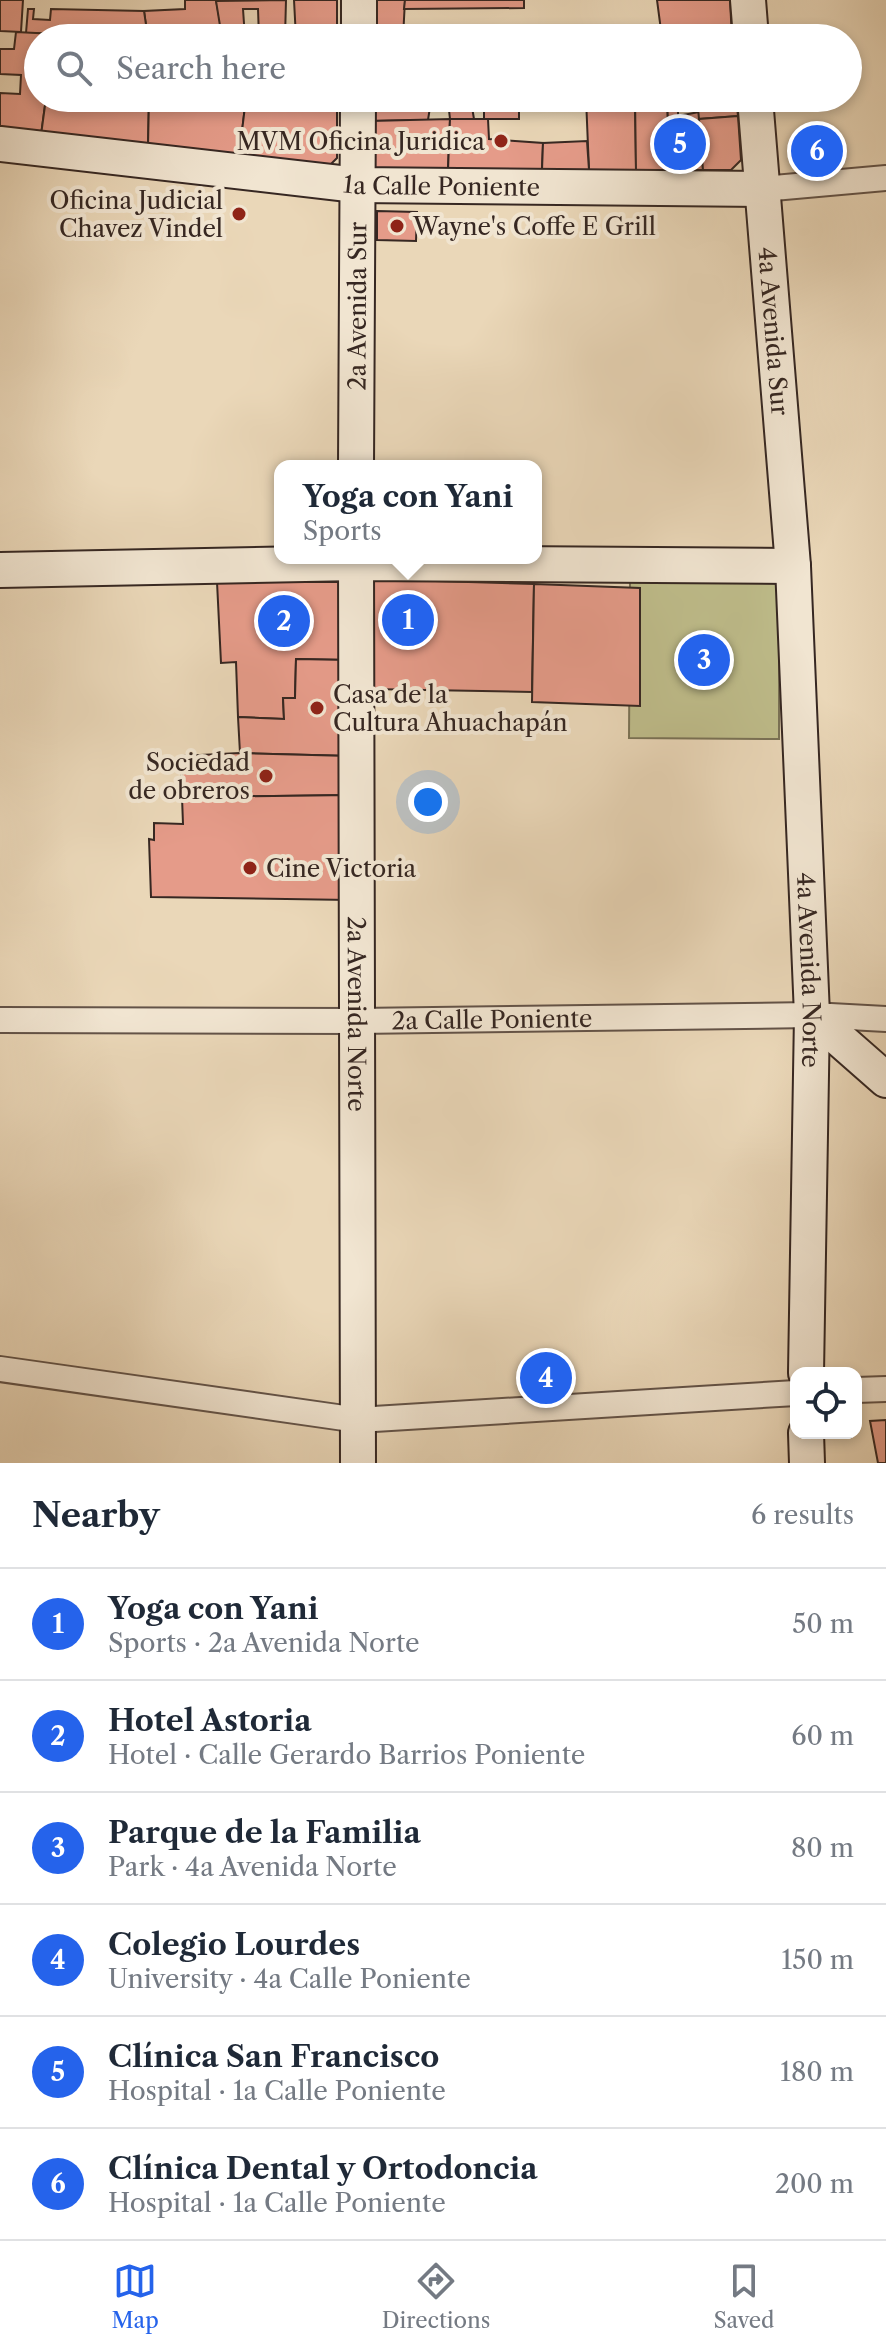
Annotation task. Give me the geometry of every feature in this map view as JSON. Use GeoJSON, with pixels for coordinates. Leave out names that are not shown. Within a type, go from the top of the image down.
{"type":"FeatureCollection","features":[{"type":"Feature","properties":{"kind":"main road"},"geometry":{"type":"LineString","coordinates":[[359,0],[359,24]]}},
{"type":"Feature","properties":{"kind":"main road"},"geometry":{"type":"LineString","coordinates":[[748,0],[750,24]]}},
{"type":"Feature","properties":{"kind":"main road","name":"2a Avenida Sur"},"geometry":{"type":"LineString","coordinates":[[356,460],[358,112]]}},
{"type":"Feature","properties":{"kind":"main road","name":"4a Avenida Sur"},"geometry":{"type":"LineString","coordinates":[[756,112],[793,566]]}},
{"type":"Feature","properties":{"kind":"main road","name":"1a Calle Poniente"},"geometry":{"type":"LineString","coordinates":[[0,144],[357,185],[762,189]]}},
{"type":"Feature","properties":{"kind":"main road"},"geometry":{"type":"LineString","coordinates":[[0,570],[274,563]]}},
{"type":"Feature","properties":{"kind":"main road"},"geometry":{"type":"LineString","coordinates":[[542,563],[793,566]]}},
{"type":"Feature","properties":{"kind":"main road","name":"2a Avenida Norte"},"geometry":{"type":"LineString","coordinates":[[356,564],[358,1463]]}},
{"type":"Feature","properties":{"kind":"main road","name":"4a Avenida Norte"},"geometry":{"type":"LineString","coordinates":[[793,566],[812,1015],[806,1367]]}},
{"type":"Feature","properties":{"kind":"main road"},"geometry":{"type":"LineString","coordinates":[[812,1015],[886,1080]]}},
{"type":"Feature","properties":{"kind":"main road"},"geometry":{"type":"LineString","coordinates":[[806,1439],[807,1463]]}},
{"type":"Feature","properties":{"kind":"street","name":"1a Calle Poniente"},"geometry":{"type":"LineString","coordinates":[[762,189],[886,178]]}},
{"type":"Feature","properties":{"kind":"street","name":"2a Calle Poniente"},"geometry":{"type":"LineString","coordinates":[[0,1020],[357,1021],[812,1015],[886,1019]]}},
{"type":"Feature","properties":{"kind":"street"},"geometry":{"type":"LineString","coordinates":[[0,1369],[358,1420],[790,1393]]}},
{"type":"Feature","properties":{"kind":"street"},"geometry":{"type":"LineString","coordinates":[[862,1390],[886,1389]]}},
{"type":"Feature","properties":{"kind":"shaded area"},"geometry":{"type":"Polygon","coordinates":[[[630,582],[779,582],[779,739],[629,738],[630,582]]]}},
{"type":"Feature","properties":{"kind":"building"},"geometry":{"type":"Polygon","coordinates":[[[0,0],[23,0],[21,32],[0,31],[0,0]]]}},
{"type":"Feature","properties":{"kind":"building"},"geometry":{"type":"Polygon","coordinates":[[[185,0],[216,0],[220,24],[146,24],[144,11],[185,9],[185,0]]]}},
{"type":"Feature","properties":{"kind":"building"},"geometry":{"type":"Polygon","coordinates":[[[286,0],[285,24],[259,24],[258,9],[243,9],[244,24],[220,24],[216,1],[286,0]]]}},
{"type":"Feature","properties":{"kind":"building"},"geometry":{"type":"Polygon","coordinates":[[[294,0],[337,0],[337,24],[295,24],[294,0]]]}},
{"type":"Feature","properties":{"kind":"building"},"geometry":{"type":"Polygon","coordinates":[[[374,0],[405,0],[404,24],[373,24],[374,0]]]}},
{"type":"Feature","properties":{"kind":"building"},"geometry":{"type":"Polygon","coordinates":[[[405,0],[524,0],[524,8],[404,9],[405,0]]]}},
{"type":"Feature","properties":{"kind":"building"},"geometry":{"type":"Polygon","coordinates":[[[657,0],[730,0],[731,24],[660,24],[657,0]]]}},
{"type":"Feature","properties":{"kind":"building"},"geometry":{"type":"Polygon","coordinates":[[[28,9],[34,9],[33,19],[50,20],[51,9],[144,11],[146,24],[27,24],[28,9]]]}},
{"type":"Feature","properties":{"kind":"building"},"geometry":{"type":"Polygon","coordinates":[[[16,32],[24,32],[24,112],[44,112],[41,135],[0,131],[0,93],[20,94],[21,75],[0,74],[0,49],[14,49],[16,32]]]}},
{"type":"Feature","properties":{"kind":"building"},"geometry":{"type":"Polygon","coordinates":[[[44,112],[149,112],[148,146],[41,135],[44,112]]]}},
{"type":"Feature","properties":{"kind":"building"},"geometry":{"type":"Polygon","coordinates":[[[149,112],[244,112],[239,156],[148,146],[149,112]]]}},
{"type":"Feature","properties":{"kind":"building"},"geometry":{"type":"Polygon","coordinates":[[[244,112],[337,112],[337,158],[329,166],[239,156],[244,112]]]}},
{"type":"Feature","properties":{"kind":"building"},"geometry":{"type":"Polygon","coordinates":[[[370,112],[429,112],[428,120],[370,121],[370,112]]]}},
{"type":"Feature","properties":{"kind":"building"},"geometry":{"type":"Polygon","coordinates":[[[449,112],[473,112],[474,119],[450,119],[449,112]]]}},
{"type":"Feature","properties":{"kind":"building"},"geometry":{"type":"Polygon","coordinates":[[[484,112],[519,112],[519,119],[484,119],[484,112]]]}},
{"type":"Feature","properties":{"kind":"building"},"geometry":{"type":"Polygon","coordinates":[[[587,112],[635,112],[636,170],[589,170],[587,112]]]}},
{"type":"Feature","properties":{"kind":"building"},"geometry":{"type":"Polygon","coordinates":[[[635,112],[668,112],[670,170],[636,170],[635,112]]]}},
{"type":"Feature","properties":{"kind":"building"},"geometry":{"type":"Polygon","coordinates":[[[668,112],[678,112],[678,116],[699,112],[703,170],[670,170],[668,112]]]}},
{"type":"Feature","properties":{"kind":"building"},"geometry":{"type":"Polygon","coordinates":[[[698,112],[738,112],[738,116],[699,119],[698,112]]]}},
{"type":"Feature","properties":{"kind":"building"},"geometry":{"type":"Polygon","coordinates":[[[738,116],[741,160],[731,170],[703,170],[699,119],[738,116]]]}},
{"type":"Feature","properties":{"kind":"building"},"geometry":{"type":"Polygon","coordinates":[[[450,119],[448,170],[378,170],[369,161],[370,121],[450,119]]]}},
{"type":"Feature","properties":{"kind":"building"},"geometry":{"type":"Polygon","coordinates":[[[450,119],[488,119],[489,139],[543,143],[542,170],[448,170],[450,119]]]}},
{"type":"Feature","properties":{"kind":"building"},"geometry":{"type":"Polygon","coordinates":[[[587,141],[589,170],[542,170],[543,143],[587,141]]]}},
{"type":"Feature","properties":{"kind":"building","name":"Wayne's Coffe E Grill"},"geometry":{"type":"Polygon","coordinates":[[[377,211],[417,212],[416,241],[377,240],[377,211]]]}},
{"type":"Feature","properties":{"kind":"building"},"geometry":{"type":"Polygon","coordinates":[[[369,579],[534,584],[532,692],[370,689],[369,579]]]}},
{"type":"Feature","properties":{"kind":"building"},"geometry":{"type":"Polygon","coordinates":[[[217,582],[349,582],[349,660],[296,659],[295,698],[283,698],[284,719],[238,717],[236,662],[221,663],[217,582]]]}},
{"type":"Feature","properties":{"kind":"building"},"geometry":{"type":"Polygon","coordinates":[[[534,584],[640,588],[640,706],[532,702],[534,584]]]}},
{"type":"Feature","properties":{"kind":"building","name":"Casa de la Cultura Ahuachapán"},"geometry":{"type":"Polygon","coordinates":[[[296,659],[349,660],[350,756],[240,753],[238,717],[284,719],[283,698],[295,698],[296,659]]]}},
{"type":"Feature","properties":{"kind":"building","name":"Sociedad de obreros"},"geometry":{"type":"Polygon","coordinates":[[[240,753],[350,756],[351,795],[182,797],[181,756],[240,753]]]}},
{"type":"Feature","properties":{"kind":"building","name":"Cine Victoria"},"geometry":{"type":"Polygon","coordinates":[[[351,795],[350,900],[151,897],[149,839],[154,840],[154,823],[183,824],[182,797],[351,795]]]}},
{"type":"Feature","properties":{"kind":"building"},"geometry":{"type":"Polygon","coordinates":[[[886,1420],[886,1463],[878,1463],[870,1421],[886,1420]]]}},
{"type":"Feature","properties":{"kind":"place","name":"MVM Oficina Juridica"},"geometry":{"type":"Point","coordinates":[501,141]}},
{"type":"Feature","properties":{"kind":"place","name":"Clínica San Francisco"},"geometry":{"type":"Point","coordinates":[680,144]}},
{"type":"Feature","properties":{"kind":"place","name":"Clínica Dental y Ortodoncia"},"geometry":{"type":"Point","coordinates":[817,151]}},
{"type":"Feature","properties":{"kind":"place","name":"Oficina Judicial Chavez Vindel"},"geometry":{"type":"Point","coordinates":[239,214]}},
{"type":"Feature","properties":{"kind":"place","name":"Wayne's Coffe E Grill"},"geometry":{"type":"Point","coordinates":[397,226]}},
{"type":"Feature","properties":{"kind":"place","name":"Yoga con Yani"},"geometry":{"type":"Point","coordinates":[408,620]}},
{"type":"Feature","properties":{"kind":"place","name":"Hotel Astoria"},"geometry":{"type":"Point","coordinates":[284,621]}},
{"type":"Feature","properties":{"kind":"place","name":"Parque de la Familia"},"geometry":{"type":"Point","coordinates":[704,660]}},
{"type":"Feature","properties":{"kind":"place","name":"Casa de la Cultura Ahuachapán"},"geometry":{"type":"Point","coordinates":[317,708]}},
{"type":"Feature","properties":{"kind":"place","name":"Sociedad de obreros"},"geometry":{"type":"Point","coordinates":[266,776]}},
{"type":"Feature","properties":{"kind":"place","name":"Cine Victoria"},"geometry":{"type":"Point","coordinates":[250,868]}},
{"type":"Feature","properties":{"kind":"place","name":"Colegio Lourdes"},"geometry":{"type":"Point","coordinates":[546,1378]}}]}
